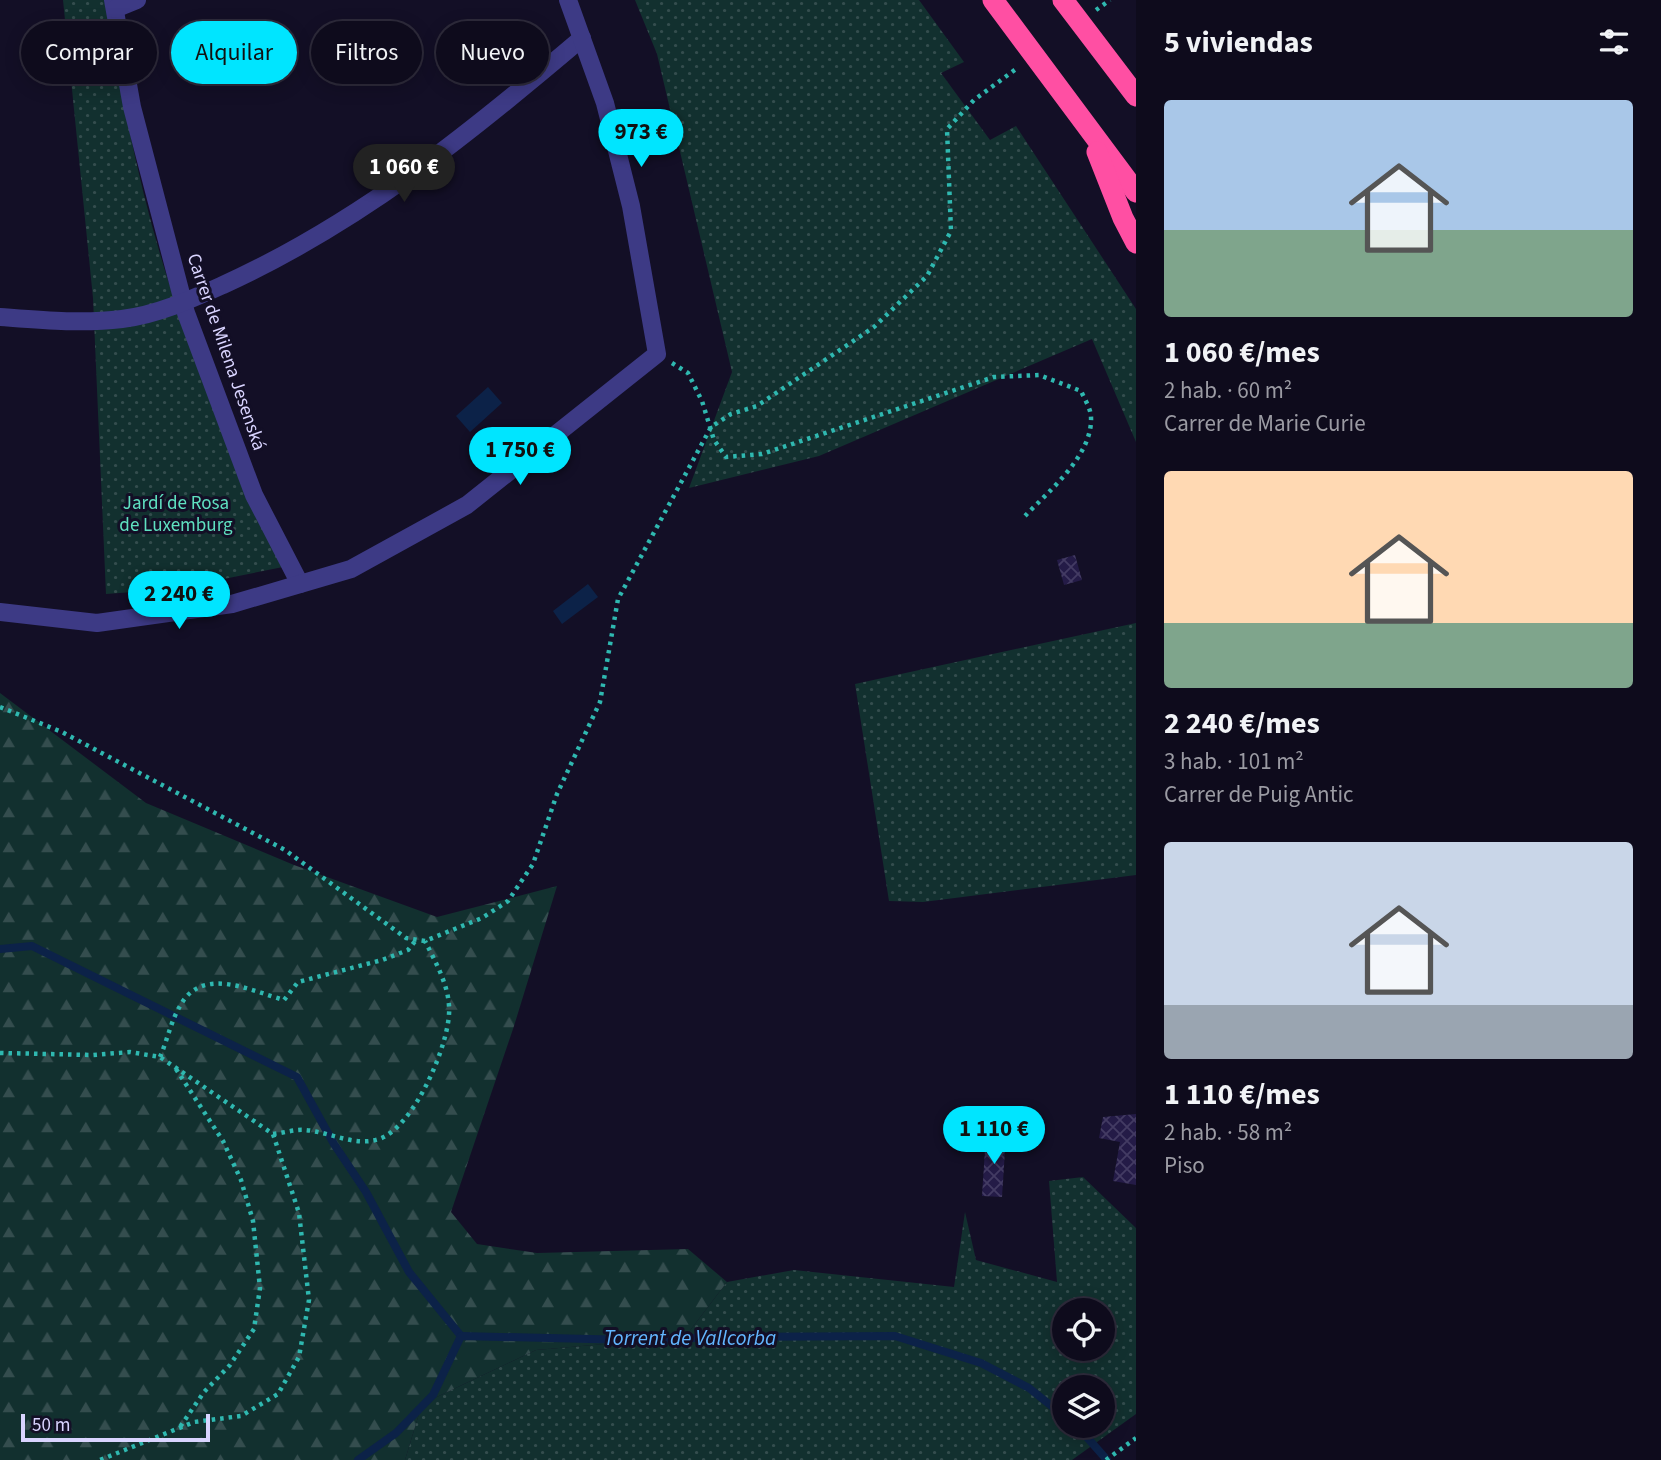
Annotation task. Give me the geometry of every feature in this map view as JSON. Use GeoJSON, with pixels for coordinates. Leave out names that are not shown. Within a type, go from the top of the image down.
{"type":"FeatureCollection","features":[{"type":"Feature","properties":{"kind":"highway"},"geometry":{"type":"LineString","coordinates":[[993,0],[1136,192]]}},
{"type":"Feature","properties":{"kind":"highway"},"geometry":{"type":"LineString","coordinates":[[1063,0],[1136,96]]}},
{"type":"Feature","properties":{"kind":"highway"},"geometry":{"type":"LineString","coordinates":[[1117,71],[1136,88]]}},
{"type":"Feature","properties":{"kind":"highway"},"geometry":{"type":"LineString","coordinates":[[1089,130],[1122,218],[1136,243]]}},
{"type":"Feature","properties":{"kind":"street"},"geometry":{"type":"LineString","coordinates":[[114,5],[137,0]]}},
{"type":"Feature","properties":{"kind":"street"},"geometry":{"type":"LineString","coordinates":[[0,612],[97,623],[232,604],[351,569],[467,505],[657,354],[631,206],[605,103],[568,0]]}},
{"type":"Feature","properties":{"kind":"street","name":"Carrer de Milena Jesenská"},"geometry":{"type":"LineString","coordinates":[[114,5],[132,107],[183,303],[254,495],[300,584]]}},
{"type":"Feature","properties":{"kind":"street"},"geometry":{"type":"LineString","coordinates":[[0,317],[124,319],[183,303],[247,274],[343,222],[419,171],[582,38]]}},
{"type":"Feature","properties":{"kind":"path"},"geometry":{"type":"LineString","coordinates":[[0,707],[62,732],[285,850],[406,938],[425,941],[482,918],[508,901],[533,864],[557,794],[600,702],[618,599],[711,426],[731,414],[757,406],[874,327],[927,276],[951,232],[947,129],[974,100]]}},
{"type":"Feature","properties":{"kind":"path"},"geometry":{"type":"LineString","coordinates":[[657,354],[688,373],[711,426],[714,440],[726,457],[762,454],[994,377],[1039,376],[1081,391],[1091,416],[1085,447],[1068,471],[1025,516]]}},
{"type":"Feature","properties":{"kind":"path"},"geometry":{"type":"LineString","coordinates":[[160,1057],[180,1005],[205,984],[225,982],[284,1000],[298,982],[382,960],[408,950],[416,940]]}},
{"type":"Feature","properties":{"kind":"path"},"geometry":{"type":"LineString","coordinates":[[273,1134],[304,1130],[364,1142],[382,1138],[403,1122],[437,1060],[449,1026],[449,1004],[438,967],[425,941]]}},
{"type":"Feature","properties":{"kind":"path"},"geometry":{"type":"LineString","coordinates":[[0,1053],[93,1055],[130,1052],[160,1057],[273,1134],[299,1213],[309,1300],[299,1357],[278,1394],[241,1416],[194,1422],[100,1460]]}},
{"type":"Feature","properties":{"kind":"path"},"geometry":{"type":"LineString","coordinates":[[176,1068],[223,1141],[241,1180],[253,1221],[260,1288],[254,1329],[230,1364],[204,1392],[180,1428]]}},
{"type":"Feature","properties":{"kind":"path"},"geometry":{"type":"LineString","coordinates":[[1106,1460],[1136,1438]]}},
{"type":"Feature","properties":{"kind":"green space","name":"Jardí de Rosa de Luxemburg"},"geometry":{"type":"Polygon","coordinates":[[[63,0],[106,0],[110,21],[65,21],[63,0]]]}},
{"type":"Feature","properties":{"kind":"green space"},"geometry":{"type":"Polygon","coordinates":[[[635,0],[919,0],[964,62],[941,73],[990,140],[1016,126],[1136,309],[1136,442],[1092,339],[819,456],[689,488],[732,372],[657,54],[635,0]]]}},
{"type":"Feature","properties":{"kind":"green space","name":"Jardí de Rosa de Luxemburg"},"geometry":{"type":"Polygon","coordinates":[[[71,84],[121,84],[148,211],[180,317],[207,389],[283,567],[174,589],[106,594],[93,298],[71,84]]]}},
{"type":"Feature","properties":{"kind":"green space"},"geometry":{"type":"Polygon","coordinates":[[[1136,623],[1136,875],[923,902],[889,901],[855,684],[1136,623]]]}},
{"type":"Feature","properties":{"kind":"green space"},"geometry":{"type":"Polygon","coordinates":[[[0,693],[146,803],[294,865],[437,917],[557,886],[514,1026],[451,1212],[477,1244],[537,1253],[688,1249],[727,1282],[685,1337],[536,1350],[422,1404],[405,1460],[0,1460],[0,693]]]}},
{"type":"Feature","properties":{"kind":"green space"},"geometry":{"type":"Polygon","coordinates":[[[1083,1177],[1136,1228],[1136,1414],[1115,1429],[1115,1375],[1052,1375],[1052,1438],[1103,1438],[1072,1460],[405,1460],[422,1404],[536,1350],[685,1337],[727,1282],[794,1270],[954,1287],[965,1212],[976,1260],[1057,1282],[1049,1181],[1083,1177]]]}},
{"type":"Feature","properties":{"kind":"water"},"geometry":{"type":"Polygon","coordinates":[[[488,387],[502,403],[470,432],[456,416],[488,387]]]}},
{"type":"Feature","properties":{"kind":"water"},"geometry":{"type":"Polygon","coordinates":[[[588,584],[598,597],[562,624],[553,611],[588,584]]]}},
{"type":"Feature","properties":{"kind":"building"},"geometry":{"type":"Polygon","coordinates":[[[1075,555],[1082,580],[1064,585],[1057,560],[1075,555]]]}},
{"type":"Feature","properties":{"kind":"building"},"geometry":{"type":"Polygon","coordinates":[[[1136,1114],[1136,1185],[1113,1181],[1120,1142],[1099,1138],[1103,1117],[1136,1114]]]}},
{"type":"Feature","properties":{"kind":"building"},"geometry":{"type":"Polygon","coordinates":[[[986,1134],[1006,1135],[1002,1197],[982,1196],[986,1134]]]}},
{"type":"Feature","properties":{"kind":"waterway"},"geometry":{"type":"LineString","coordinates":[[0,949],[32,946],[297,1077],[334,1144],[366,1192],[409,1272],[461,1336]]}},
{"type":"Feature","properties":{"kind":"waterway","name":"Torrent de Vallcorba"},"geometry":{"type":"LineString","coordinates":[[358,1460],[396,1433],[433,1395],[461,1336],[631,1340],[895,1336],[981,1363],[1029,1388],[1052,1406]]}},
{"type":"Feature","properties":{"kind":"waterway","name":"Torrent de Vallcorba"},"geometry":{"type":"LineString","coordinates":[[1088,1438],[1107,1460]]}}]}
